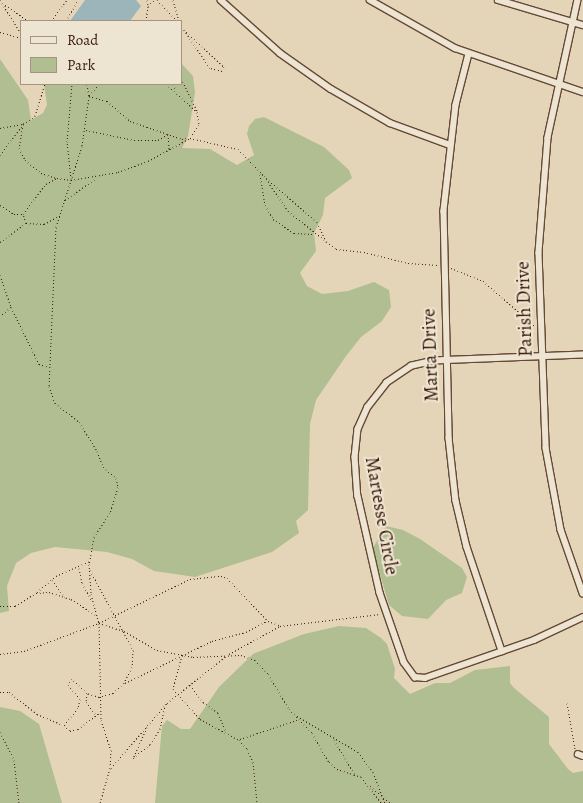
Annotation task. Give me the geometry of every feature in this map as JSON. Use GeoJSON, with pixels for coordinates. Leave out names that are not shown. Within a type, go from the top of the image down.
{"type":"FeatureCollection","features":[{"type":"Feature","properties":{"kind":"street"},"geometry":{"type":"LineString","coordinates":[[221,0],[280,53],[331,89],[390,123],[450,145]]}},
{"type":"Feature","properties":{"kind":"street"},"geometry":{"type":"LineString","coordinates":[[370,0],[426,33],[469,54],[558,82],[583,92]]}},
{"type":"Feature","properties":{"kind":"street"},"geometry":{"type":"LineString","coordinates":[[498,0],[583,25]]}},
{"type":"Feature","properties":{"kind":"street","name":"Parish Drive"},"geometry":{"type":"LineString","coordinates":[[578,0],[558,82],[541,195],[541,334],[545,433],[552,485],[567,551],[583,593]]}},
{"type":"Feature","properties":{"kind":"street","name":"Marta Drive"},"geometry":{"type":"LineString","coordinates":[[469,54],[461,80],[450,145],[443,266],[449,438],[456,501],[474,572],[502,651]]}},
{"type":"Feature","properties":{"kind":"street","name":"Martesse Circle"},"geometry":{"type":"LineString","coordinates":[[583,355],[446,360],[420,364],[392,378],[368,407],[358,429],[355,458],[358,496],[386,613],[404,662],[415,677],[425,678],[544,636],[583,616]]}},
{"type":"Feature","properties":{"kind":"path"},"geometry":{"type":"LineString","coordinates":[[52,20],[67,0]]}},
{"type":"Feature","properties":{"kind":"path"},"geometry":{"type":"LineString","coordinates":[[67,20],[78,0]]}},
{"type":"Feature","properties":{"kind":"path"},"geometry":{"type":"LineString","coordinates":[[146,20],[147,0]]}},
{"type":"Feature","properties":{"kind":"path"},"geometry":{"type":"LineString","coordinates":[[148,6],[154,0]]}},
{"type":"Feature","properties":{"kind":"path"},"geometry":{"type":"LineString","coordinates":[[157,0],[177,20]]}},
{"type":"Feature","properties":{"kind":"path"},"geometry":{"type":"LineString","coordinates":[[173,0],[178,20]]}},
{"type":"Feature","properties":{"kind":"path"},"geometry":{"type":"LineString","coordinates":[[0,1],[28,20]]}},
{"type":"Feature","properties":{"kind":"path"},"geometry":{"type":"LineString","coordinates":[[4,4],[20,31]]}},
{"type":"Feature","properties":{"kind":"path"},"geometry":{"type":"LineString","coordinates":[[184,30],[224,67],[222,71],[210,68],[184,30]]}},
{"type":"Feature","properties":{"kind":"path"},"geometry":{"type":"LineString","coordinates":[[0,32],[20,38]]}},
{"type":"Feature","properties":{"kind":"path"},"geometry":{"type":"LineString","coordinates":[[23,124],[19,148],[25,160],[42,173],[71,180],[99,176],[141,164],[190,138],[199,125],[197,112],[182,80]]}},
{"type":"Feature","properties":{"kind":"path"},"geometry":{"type":"LineString","coordinates":[[0,155],[23,124],[35,116],[45,85]]}},
{"type":"Feature","properties":{"kind":"path"},"geometry":{"type":"LineString","coordinates":[[71,180],[67,142],[72,85]]}},
{"type":"Feature","properties":{"kind":"path"},"geometry":{"type":"LineString","coordinates":[[87,85],[89,96],[85,129],[56,227],[51,285],[50,395],[55,403],[78,422],[97,450],[103,467],[116,478],[118,487],[110,513],[94,537],[90,561],[94,604],[99,623],[100,712],[111,750],[110,768],[100,803]]}},
{"type":"Feature","properties":{"kind":"path"},"geometry":{"type":"LineString","coordinates":[[89,96],[98,85]]}},
{"type":"Feature","properties":{"kind":"path"},"geometry":{"type":"LineString","coordinates":[[167,85],[197,112]]}},
{"type":"Feature","properties":{"kind":"path"},"geometry":{"type":"LineString","coordinates":[[173,85],[176,91]]}},
{"type":"Feature","properties":{"kind":"path"},"geometry":{"type":"LineString","coordinates":[[89,96],[107,101],[130,121],[182,139],[190,138],[238,149],[264,176],[317,222],[327,243]]}},
{"type":"Feature","properties":{"kind":"path"},"geometry":{"type":"LineString","coordinates":[[0,128],[23,124]]}},
{"type":"Feature","properties":{"kind":"path"},"geometry":{"type":"LineString","coordinates":[[85,129],[134,140],[158,140],[168,134]]}},
{"type":"Feature","properties":{"kind":"path"},"geometry":{"type":"LineString","coordinates":[[168,134],[171,143],[169,150]]}},
{"type":"Feature","properties":{"kind":"path"},"geometry":{"type":"LineString","coordinates":[[260,172],[265,204],[273,219],[294,233],[312,234]]}},
{"type":"Feature","properties":{"kind":"path"},"geometry":{"type":"LineString","coordinates":[[65,201],[99,176]]}},
{"type":"Feature","properties":{"kind":"path"},"geometry":{"type":"LineString","coordinates":[[264,176],[288,211],[312,234],[336,249],[364,252],[393,261],[443,266],[461,270],[482,281],[541,334]]}},
{"type":"Feature","properties":{"kind":"path"},"geometry":{"type":"LineString","coordinates":[[22,214],[35,196],[57,178]]}},
{"type":"Feature","properties":{"kind":"path"},"geometry":{"type":"LineString","coordinates":[[0,205],[14,214],[22,214]]}},
{"type":"Feature","properties":{"kind":"path"},"geometry":{"type":"LineString","coordinates":[[22,214],[26,223]]}},
{"type":"Feature","properties":{"kind":"path"},"geometry":{"type":"LineString","coordinates":[[0,242],[26,223],[44,224],[60,216]]}},
{"type":"Feature","properties":{"kind":"path"},"geometry":{"type":"LineString","coordinates":[[0,275],[11,307],[39,364],[50,368]]}},
{"type":"Feature","properties":{"kind":"path"},"geometry":{"type":"LineString","coordinates":[[0,316],[11,307]]}},
{"type":"Feature","properties":{"kind":"path"},"geometry":{"type":"LineString","coordinates":[[0,606],[16,606],[36,593],[52,579],[90,561]]}},
{"type":"Feature","properties":{"kind":"path"},"geometry":{"type":"LineString","coordinates":[[79,567],[82,583],[94,604]]}},
{"type":"Feature","properties":{"kind":"path"},"geometry":{"type":"LineString","coordinates":[[90,569],[133,650],[132,666],[124,683]]}},
{"type":"Feature","properties":{"kind":"path"},"geometry":{"type":"LineString","coordinates":[[0,654],[24,651],[99,623],[190,579],[221,576],[227,578],[268,621],[280,626]]}},
{"type":"Feature","properties":{"kind":"path"},"geometry":{"type":"LineString","coordinates":[[52,579],[65,597]]}},
{"type":"Feature","properties":{"kind":"path"},"geometry":{"type":"LineString","coordinates":[[36,593],[49,592],[65,597],[97,615]]}},
{"type":"Feature","properties":{"kind":"path"},"geometry":{"type":"LineString","coordinates":[[110,768],[165,706],[227,655],[280,626],[386,613]]}},
{"type":"Feature","properties":{"kind":"path"},"geometry":{"type":"LineString","coordinates":[[64,725],[80,699],[69,682],[77,681],[87,693],[99,697],[113,693],[124,683],[182,655],[268,621]]}},
{"type":"Feature","properties":{"kind":"path"},"geometry":{"type":"LineString","coordinates":[[99,623],[124,631],[157,650],[182,655],[241,655],[255,660],[298,719],[312,733],[329,762],[337,769],[355,776],[368,784],[390,803]]}},
{"type":"Feature","properties":{"kind":"path"},"geometry":{"type":"LineString","coordinates":[[182,655],[174,681],[176,696],[200,719],[239,740],[253,762],[257,803]]}},
{"type":"Feature","properties":{"kind":"path"},"geometry":{"type":"LineString","coordinates":[[190,685],[203,702],[218,713],[226,732]]}},
{"type":"Feature","properties":{"kind":"path"},"geometry":{"type":"LineString","coordinates":[[0,692],[9,692],[37,714],[64,725],[70,731],[78,729],[100,712]]}},
{"type":"Feature","properties":{"kind":"path"},"geometry":{"type":"LineString","coordinates":[[87,693],[86,702],[96,716]]}},
{"type":"Feature","properties":{"kind":"path"},"geometry":{"type":"LineString","coordinates":[[79,703],[86,702]]}},
{"type":"Feature","properties":{"kind":"path"},"geometry":{"type":"LineString","coordinates":[[567,703],[580,755]]}},
{"type":"Feature","properties":{"kind":"path"},"geometry":{"type":"LineString","coordinates":[[148,726],[132,758],[150,744],[160,729],[165,706]]}},
{"type":"Feature","properties":{"kind":"path"},"geometry":{"type":"LineString","coordinates":[[295,714],[358,752],[373,772],[385,803]]}},
{"type":"Feature","properties":{"kind":"path"},"geometry":{"type":"LineString","coordinates":[[239,740],[298,719]]}},
{"type":"Feature","properties":{"kind":"path"},"geometry":{"type":"LineString","coordinates":[[0,732],[14,760],[19,803]]}},
{"type":"Feature","properties":{"kind":"path"},"geometry":{"type":"LineString","coordinates":[[334,739],[355,776]]}},
{"type":"Feature","properties":{"kind":"path"},"geometry":{"type":"LineString","coordinates":[[368,784],[381,803]]}},
{"type":"Feature","properties":{"kind":"green space"},"geometry":{"type":"Polygon","coordinates":[[[0,59],[28,100],[31,120],[43,113],[47,105],[44,85],[182,85],[182,64],[193,76],[195,93],[188,136],[182,148],[210,149],[237,165],[254,155],[247,134],[249,126],[255,119],[264,117],[324,147],[349,170],[352,178],[325,198],[323,215],[314,233],[316,251],[300,273],[307,286],[322,294],[348,291],[374,282],[389,290],[391,307],[382,321],[361,337],[316,400],[310,424],[308,510],[296,521],[299,533],[272,552],[195,577],[154,571],[132,559],[107,552],[55,547],[31,553],[16,563],[7,586],[9,611],[0,613],[0,59]]]}},
{"type":"Feature","properties":{"kind":"green space"},"geometry":{"type":"Polygon","coordinates":[[[386,526],[403,530],[420,539],[462,568],[467,577],[462,593],[446,600],[428,619],[402,616],[389,605],[374,554],[374,546],[386,526]]]}},
{"type":"Feature","properties":{"kind":"green space"},"geometry":{"type":"Polygon","coordinates":[[[339,626],[366,628],[381,638],[387,644],[395,669],[394,678],[410,694],[435,683],[450,683],[475,670],[510,666],[510,683],[549,717],[549,744],[573,773],[583,771],[583,803],[155,803],[162,726],[167,720],[181,729],[190,729],[219,687],[253,654],[304,634],[339,626]]]}},
{"type":"Feature","properties":{"kind":"green space"},"geometry":{"type":"Polygon","coordinates":[[[0,707],[20,711],[39,724],[62,803],[0,803],[0,707]]]}},
{"type":"Feature","properties":{"kind":"water"},"geometry":{"type":"Polygon","coordinates":[[[85,0],[136,0],[141,6],[131,20],[71,20],[85,0]]]}}]}
